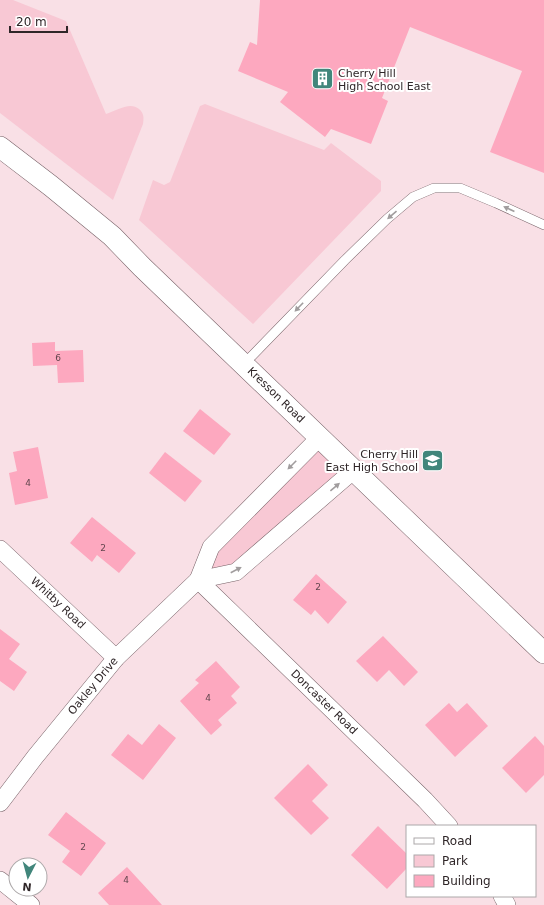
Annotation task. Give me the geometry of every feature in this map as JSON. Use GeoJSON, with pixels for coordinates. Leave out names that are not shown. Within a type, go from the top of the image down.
{"type":"FeatureCollection","features":[{"type":"Feature","properties":{"kind":"street","name":"Kresson Road"},"geometry":{"type":"LineString","coordinates":[[0,147],[112,236],[142,267],[543,651]]}},
{"type":"Feature","properties":{"kind":"street"},"geometry":{"type":"LineString","coordinates":[[198,580],[211,546],[320,437]]}},
{"type":"Feature","properties":{"kind":"street"},"geometry":{"type":"LineString","coordinates":[[198,580],[236,572],[354,470]]}},
{"type":"Feature","properties":{"kind":"street","name":"Whitby Road"},"geometry":{"type":"LineString","coordinates":[[0,549],[116,658]]}},
{"type":"Feature","properties":{"kind":"street","name":"Oakley Drive"},"geometry":{"type":"LineString","coordinates":[[0,803],[116,658],[198,580]]}},
{"type":"Feature","properties":{"kind":"street","name":"Doncaster Road"},"geometry":{"type":"LineString","coordinates":[[198,580],[425,800],[448,825]]}},
{"type":"Feature","properties":{"kind":"street"},"geometry":{"type":"LineString","coordinates":[[0,880],[31,905]]}},
{"type":"Feature","properties":{"kind":"lane"},"geometry":{"type":"LineString","coordinates":[[244,364],[345,260],[413,197],[434,188],[460,188],[544,225]]}},
{"type":"Feature","properties":{"kind":"green space"},"geometry":{"type":"Polygon","coordinates":[[[0,0],[13,0],[66,21],[106,114],[127,106],[135,107],[142,112],[143,124],[113,200],[0,113],[0,0]]]}},
{"type":"Feature","properties":{"kind":"green space"},"geometry":{"type":"Polygon","coordinates":[[[205,104],[324,150],[331,143],[381,181],[381,191],[253,324],[139,220],[153,180],[164,185],[170,182],[200,106],[205,104]]]}},
{"type":"Feature","properties":{"kind":"green space"},"geometry":{"type":"Polygon","coordinates":[[[320,437],[354,470],[236,572],[198,580],[211,547],[320,437]]]}},
{"type":"Feature","properties":{"kind":"building","name":"Cherry Hill High School East"},"geometry":{"type":"Polygon","coordinates":[[[260,0],[544,0],[544,173],[490,152],[522,71],[410,27],[382,98],[388,101],[371,144],[331,129],[325,137],[280,102],[288,92],[238,71],[250,42],[257,45],[260,0]]]}},
{"type":"Feature","properties":{"kind":"building"},"geometry":{"type":"Polygon","coordinates":[[[55,342],[55,351],[83,350],[84,382],[58,383],[57,365],[33,366],[32,343],[55,342]]]}},
{"type":"Feature","properties":{"kind":"building"},"geometry":{"type":"Polygon","coordinates":[[[200,409],[231,434],[214,455],[183,431],[200,409]]]}},
{"type":"Feature","properties":{"kind":"building"},"geometry":{"type":"Polygon","coordinates":[[[38,447],[48,498],[15,505],[9,473],[17,471],[13,452],[38,447]]]}},
{"type":"Feature","properties":{"kind":"building"},"geometry":{"type":"Polygon","coordinates":[[[165,452],[202,481],[185,502],[149,473],[165,452]]]}},
{"type":"Feature","properties":{"kind":"building"},"geometry":{"type":"Polygon","coordinates":[[[92,517],[136,553],[119,573],[97,555],[92,562],[70,543],[92,517]]]}},
{"type":"Feature","properties":{"kind":"building"},"geometry":{"type":"Polygon","coordinates":[[[316,574],[347,602],[328,624],[315,610],[311,615],[293,600],[316,574]]]}},
{"type":"Feature","properties":{"kind":"building"},"geometry":{"type":"Polygon","coordinates":[[[0,629],[20,644],[9,659],[27,672],[14,691],[0,681],[0,629]]]}},
{"type":"Feature","properties":{"kind":"building"},"geometry":{"type":"Polygon","coordinates":[[[383,636],[418,672],[404,686],[389,670],[377,682],[356,661],[383,636]]]}},
{"type":"Feature","properties":{"kind":"building"},"geometry":{"type":"Polygon","coordinates":[[[216,661],[240,687],[231,696],[237,703],[218,720],[222,725],[211,735],[180,701],[199,683],[195,680],[216,661]]]}},
{"type":"Feature","properties":{"kind":"building"},"geometry":{"type":"Polygon","coordinates":[[[449,703],[457,712],[467,703],[488,726],[455,757],[425,725],[449,703]]]}},
{"type":"Feature","properties":{"kind":"building"},"geometry":{"type":"Polygon","coordinates":[[[159,724],[176,738],[143,780],[111,755],[128,734],[142,745],[159,724]]]}},
{"type":"Feature","properties":{"kind":"building"},"geometry":{"type":"Polygon","coordinates":[[[535,736],[544,746],[544,775],[526,793],[502,768],[535,736]]]}},
{"type":"Feature","properties":{"kind":"building"},"geometry":{"type":"Polygon","coordinates":[[[308,764],[328,785],[312,801],[329,818],[311,835],[274,798],[308,764]]]}},
{"type":"Feature","properties":{"kind":"building"},"geometry":{"type":"Polygon","coordinates":[[[66,812],[106,843],[81,876],[62,862],[70,851],[48,835],[66,812]]]}},
{"type":"Feature","properties":{"kind":"building"},"geometry":{"type":"Polygon","coordinates":[[[378,826],[406,853],[406,869],[387,889],[351,855],[378,826]]]}},
{"type":"Feature","properties":{"kind":"building"},"geometry":{"type":"Polygon","coordinates":[[[127,867],[162,905],[109,905],[98,893],[127,867]]]}},
{"type":"Feature","properties":{"kind":"place","name":"Cherry Hill High School East"},"geometry":{"type":"Point","coordinates":[323,79]}},
{"type":"Feature","properties":{"kind":"place","name":"Cherry Hill East High School"},"geometry":{"type":"Point","coordinates":[433,460]}}]}
